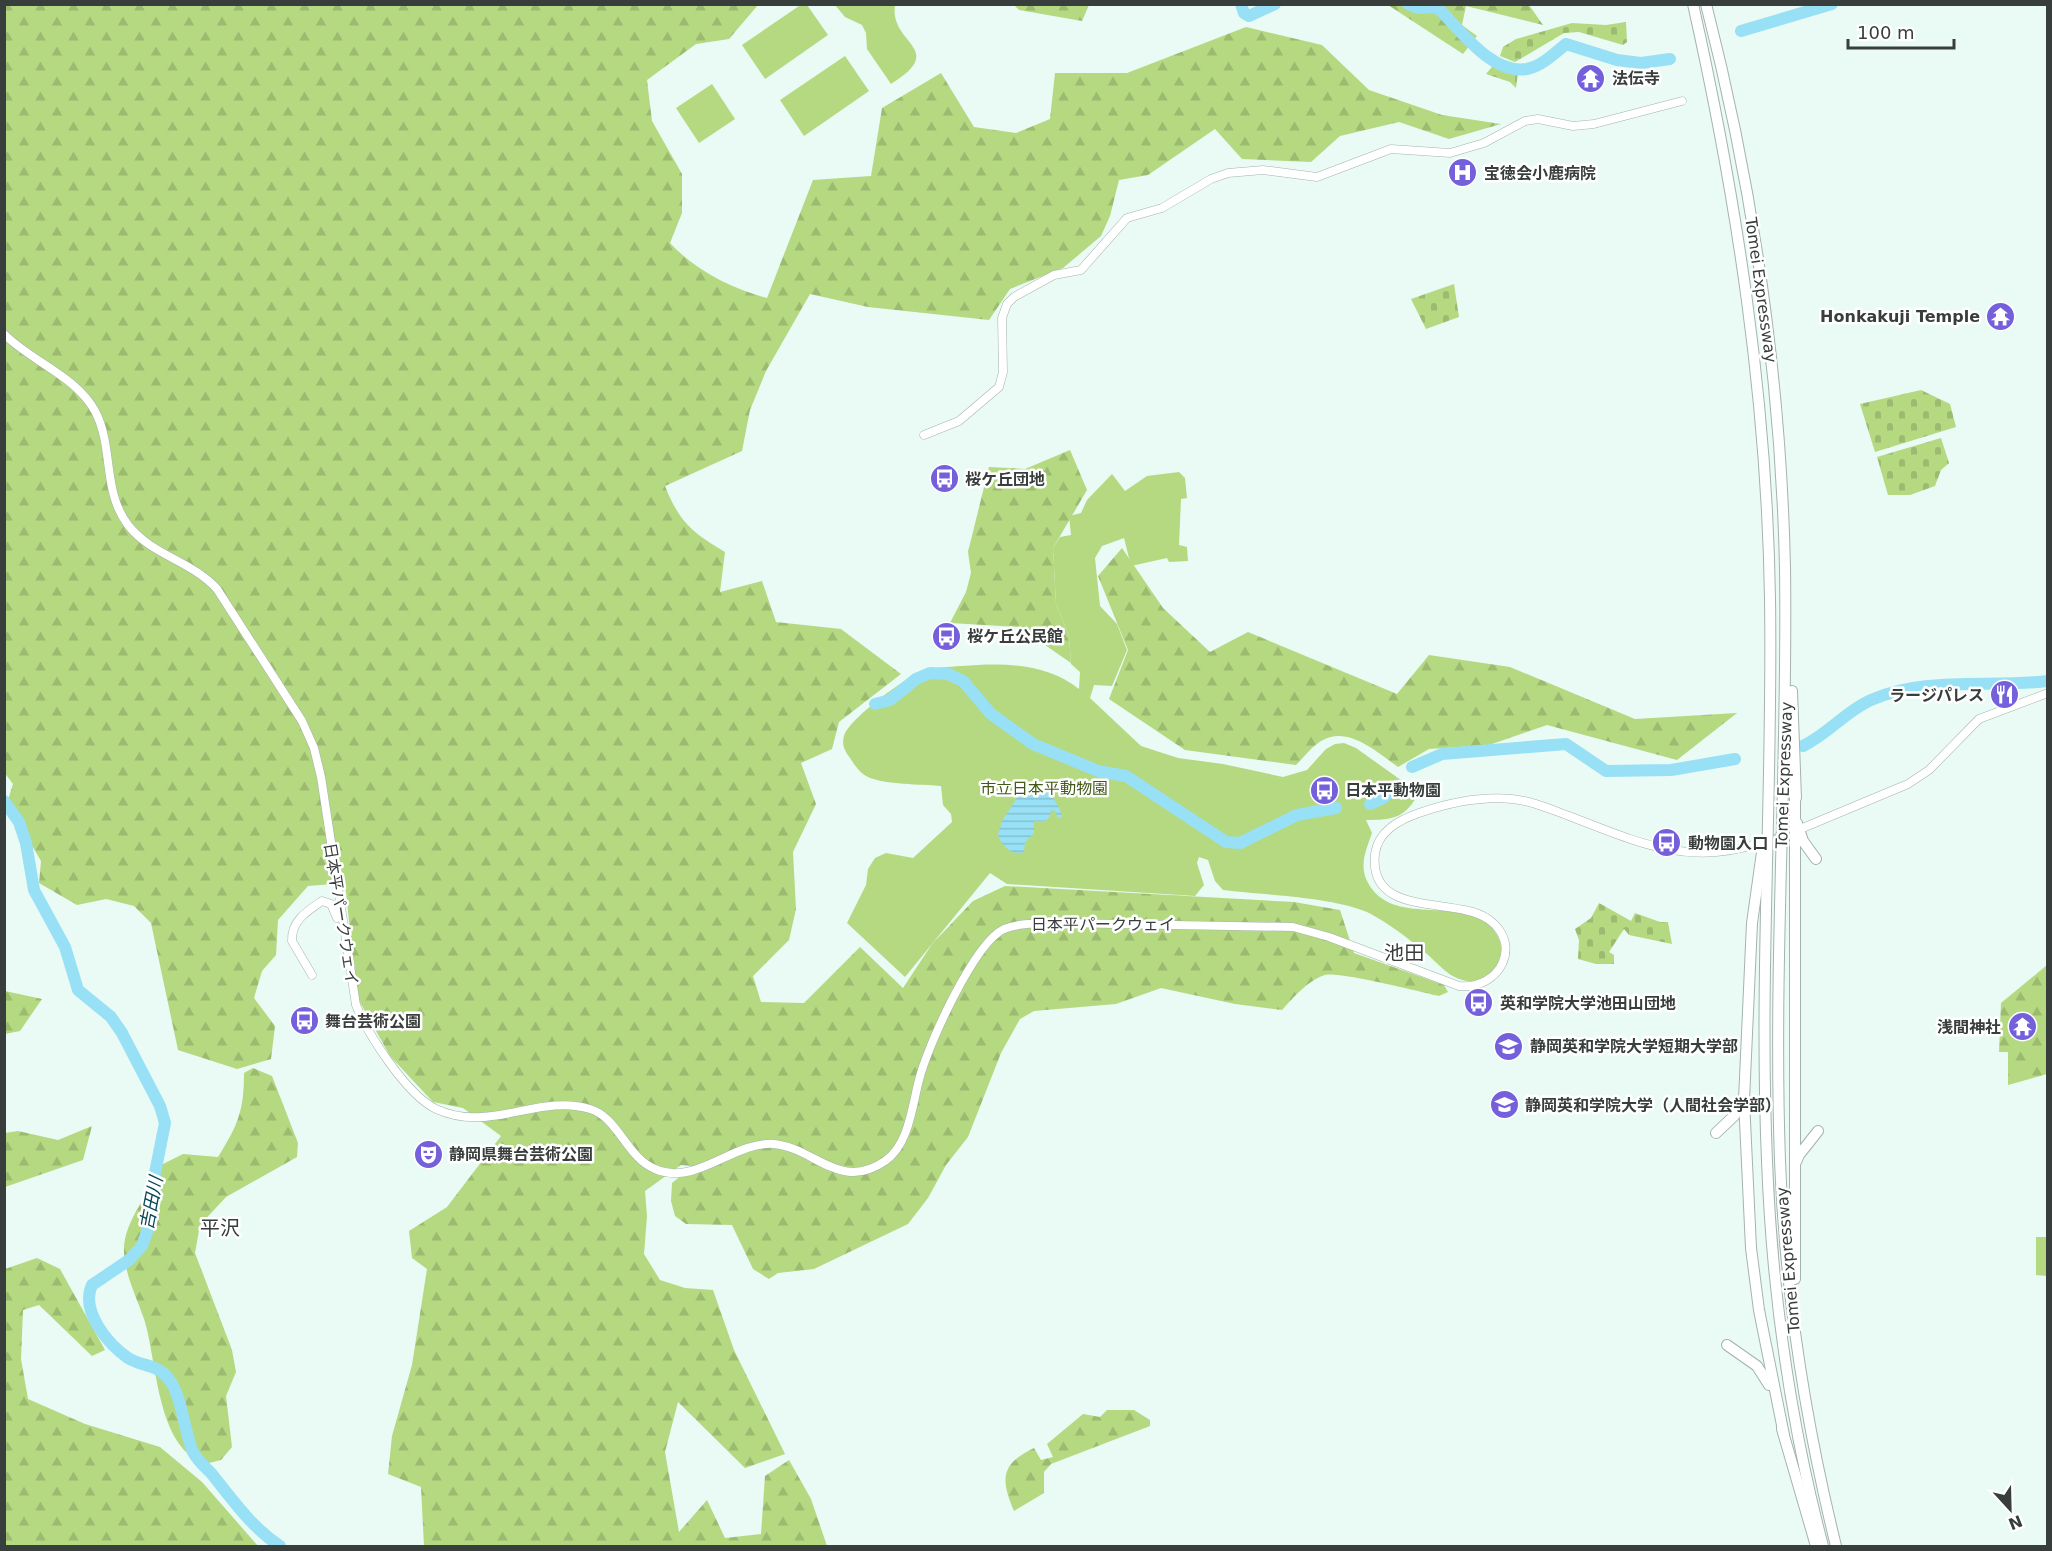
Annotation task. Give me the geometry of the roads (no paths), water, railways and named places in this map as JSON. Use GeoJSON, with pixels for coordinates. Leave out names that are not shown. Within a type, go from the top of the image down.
{"type":"FeatureCollection","features":[{"type":"Feature","properties":{"kind":"highway","name":"Tomei Expressway"},"geometry":{"type":"LineString","coordinates":[[1694,4],[1738,226],[1761,414],[1770,599],[1765,1071],[1771,1235],[1777,1303],[1795,1422],[1823,1546]]}},
{"type":"Feature","properties":{"kind":"highway","name":"Tomei Expressway"},"geometry":{"type":"LineString","coordinates":[[1706,4],[1736,130],[1764,303],[1778,440],[1785,565],[1786,701],[1778,975],[1784,1234],[1800,1366],[1813,1445],[1836,1546]]}},
{"type":"Feature","properties":{"kind":"highway"},"geometry":{"type":"LineString","coordinates":[[1785,565],[1797,826],[1816,859]]}},
{"type":"Feature","properties":{"kind":"highway"},"geometry":{"type":"LineString","coordinates":[[1796,793],[1795,1286],[1800,1366]]}},
{"type":"Feature","properties":{"kind":"highway"},"geometry":{"type":"LineString","coordinates":[[1768,818],[1757,876],[1752,923],[1744,1100],[1751,1248],[1756,1289],[1784,1435]]}},
{"type":"Feature","properties":{"kind":"highway"},"geometry":{"type":"LineString","coordinates":[[1716,1133],[1734,1116],[1744,1100]]}},
{"type":"Feature","properties":{"kind":"highway"},"geometry":{"type":"LineString","coordinates":[[1795,1183],[1798,1155],[1818,1131]]}},
{"type":"Feature","properties":{"kind":"highway"},"geometry":{"type":"LineString","coordinates":[[1727,1345],[1748,1359],[1764,1374],[1771,1389],[1816,1546]]}},
{"type":"Feature","properties":{"kind":"street"},"geometry":{"type":"LineString","coordinates":[[924,435],[960,422],[999,387],[1003,372],[1002,318],[1007,304],[1014,297],[1054,275],[1081,270],[1127,218],[1162,208],[1211,179],[1228,173],[1263,170],[1317,177],[1391,149],[1450,153],[1493,138],[1525,121],[1538,119],[1573,126],[1594,124],[1682,101]]}},
{"type":"Feature","properties":{"kind":"street","name":"日本平パークウェイ"},"geometry":{"type":"LineString","coordinates":[[4,334],[69,383],[90,404],[104,434],[111,488],[122,517],[143,540],[211,582],[229,606],[302,721],[319,764],[344,943],[353,995],[360,1014],[415,1093],[433,1108],[454,1116],[474,1119],[563,1105],[591,1109],[602,1115],[641,1160],[663,1172],[694,1170],[754,1147],[774,1144],[836,1170],[851,1172],[874,1167],[890,1157],[897,1149],[906,1129],[921,1070],[936,1033],[979,953],[994,936],[1003,930],[1018,925],[1051,923],[1293,927],[1329,937],[1459,986],[1473,986],[1491,980],[1501,967],[1505,947],[1501,932],[1490,920],[1475,912],[1407,900],[1387,890],[1376,870],[1376,850],[1386,832],[1401,820],[1464,801],[1512,799],[1548,808],[1669,851],[1718,854],[1756,844]]}},
{"type":"Feature","properties":{"kind":"street"},"geometry":{"type":"LineString","coordinates":[[1805,827],[1908,784],[1929,770],[1979,719],[2048,693]]}},
{"type":"Feature","properties":{"kind":"street"},"geometry":{"type":"LineString","coordinates":[[312,975],[294,946],[292,936],[299,919],[337,892]]}},
{"type":"Feature","properties":{"kind":"street"},"geometry":{"type":"LineString","coordinates":[[322,902],[334,907],[344,943]]}},
{"type":"Feature","properties":{"kind":"water"},"geometry":{"type":"Polygon","coordinates":[[[1034,783],[1052,797],[1062,817],[1058,818],[1055,811],[1051,810],[1050,817],[1045,821],[1034,821],[1034,833],[1025,842],[1024,852],[1015,853],[1002,843],[998,835],[1002,821],[1026,784],[1034,783]]]}},
{"type":"Feature","properties":{"kind":"waterway"},"geometry":{"type":"LineString","coordinates":[[1241,4],[1244,13],[1249,16],[1275,4]]}},
{"type":"Feature","properties":{"kind":"waterway"},"geometry":{"type":"LineString","coordinates":[[1408,4],[1418,8],[1437,7],[1489,58],[1514,69],[1527,69],[1538,65],[1566,44],[1617,60],[1641,63],[1670,59]]}},
{"type":"Feature","properties":{"kind":"waterway"},"geometry":{"type":"LineString","coordinates":[[1741,31],[1832,4]]}},
{"type":"Feature","properties":{"kind":"waterway"},"geometry":{"type":"LineString","coordinates":[[875,704],[890,700],[916,679],[930,673],[948,674],[963,681],[991,714],[1033,744],[1098,771],[1126,776],[1226,842],[1240,843],[1297,815],[1336,808]]}},
{"type":"Feature","properties":{"kind":"waterway"},"geometry":{"type":"LineString","coordinates":[[1803,746],[1862,705],[1892,693],[1936,685],[2048,681]]}},
{"type":"Feature","properties":{"kind":"waterway"},"geometry":{"type":"LineString","coordinates":[[1412,767],[1442,754],[1566,744],[1606,771],[1671,770],[1735,759]]}},
{"type":"Feature","properties":{"kind":"waterway"},"geometry":{"type":"LineString","coordinates":[[1370,804],[1383,798],[1398,785]]}},
{"type":"Feature","properties":{"kind":"waterway","name":"吉田川"},"geometry":{"type":"LineString","coordinates":[[4,801],[19,822],[26,843],[34,890],[65,947],[78,990],[111,1017],[122,1033],[160,1106],[165,1123],[151,1193],[148,1229],[142,1246],[129,1260],[92,1285],[89,1295],[93,1316],[105,1336],[120,1352],[133,1361],[164,1373],[177,1394],[195,1455],[251,1522],[280,1546]]}},
{"type":"Feature","properties":{"kind":"tunnel"},"geometry":{"type":"LineString","coordinates":[[1763,842],[1797,830]]}},
{"type":"Feature","properties":{"kind":"place","name":"法伝寺"},"geometry":{"type":"Point","coordinates":[1591,78]}},
{"type":"Feature","properties":{"kind":"place","name":"宝徳会小鹿病院"},"geometry":{"type":"Point","coordinates":[1463,173]}},
{"type":"Feature","properties":{"kind":"place","name":"Honkakuji Temple"},"geometry":{"type":"Point","coordinates":[2001,316]}},
{"type":"Feature","properties":{"kind":"place","name":"桜ケ丘団地"},"geometry":{"type":"Point","coordinates":[944,479]}},
{"type":"Feature","properties":{"kind":"place","name":"桜ケ丘公民館"},"geometry":{"type":"Point","coordinates":[946,636]}},
{"type":"Feature","properties":{"kind":"place","name":"ラージパレス"},"geometry":{"type":"Point","coordinates":[2005,695]}},
{"type":"Feature","properties":{"kind":"place","name":"日本平動物園"},"geometry":{"type":"Point","coordinates":[1324,790]}},
{"type":"Feature","properties":{"kind":"place","name":"動物園入口"},"geometry":{"type":"Point","coordinates":[1667,843]}},
{"type":"Feature","properties":{"kind":"place","name":"英和学院大学池田山団地"},"geometry":{"type":"Point","coordinates":[1479,1003]}},
{"type":"Feature","properties":{"kind":"place","name":"舞台芸術公園"},"geometry":{"type":"Point","coordinates":[304,1021]}},
{"type":"Feature","properties":{"kind":"place","name":"浅間神社"},"geometry":{"type":"Point","coordinates":[2022,1027]}},
{"type":"Feature","properties":{"kind":"place","name":"静岡英和学院大学短期大学部"},"geometry":{"type":"Point","coordinates":[1509,1046]}},
{"type":"Feature","properties":{"kind":"place","name":"静岡英和学院大学（人間社会学部）"},"geometry":{"type":"Point","coordinates":[1504,1105]}},
{"type":"Feature","properties":{"kind":"place","name":"静岡県舞台芸術公園"},"geometry":{"type":"Point","coordinates":[428,1154]}},
{"type":"Feature","properties":{"kind":"district","name":"池田"},"geometry":{"type":"Point","coordinates":[1404,953]}},
{"type":"Feature","properties":{"kind":"district","name":"平沢"},"geometry":{"type":"Point","coordinates":[220,1228]}},
{"type":"Feature","properties":{"kind":"park label","name":"市立日本平動物園"},"geometry":{"type":"Point","coordinates":[1044,788]}}]}
